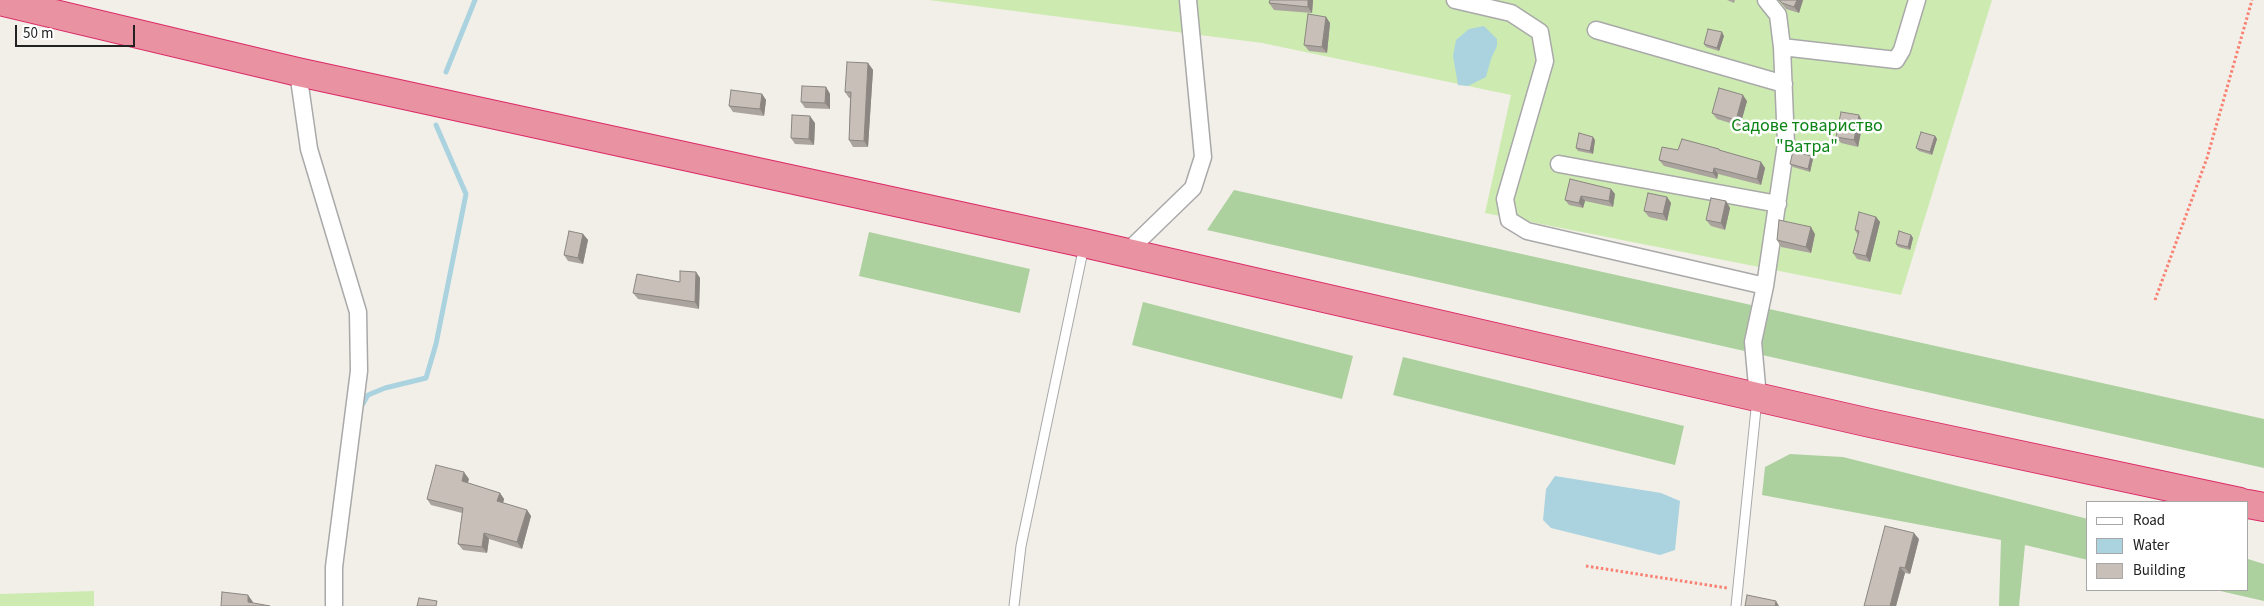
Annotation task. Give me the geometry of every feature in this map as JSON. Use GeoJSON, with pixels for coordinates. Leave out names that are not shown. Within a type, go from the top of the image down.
{"type":"FeatureCollection","features":[{"type":"Feature","properties":{"kind":"highway"},"geometry":{"type":"LineString","coordinates":[[0,1],[298,72],[1084,243],[1758,397],[2235,501]]}},
{"type":"Feature","properties":{"kind":"highway"},"geometry":{"type":"LineString","coordinates":[[2249,504],[2264,508]]}},
{"type":"Feature","properties":{"kind":"street"},"geometry":{"type":"LineString","coordinates":[[1126,253],[1193,188],[1203,157],[1188,0]]}},
{"type":"Feature","properties":{"kind":"street"},"geometry":{"type":"LineString","coordinates":[[1455,0],[1511,13],[1540,32],[1545,61],[1505,199],[1509,220],[1527,231],[1765,286]]}},
{"type":"Feature","properties":{"kind":"street"},"geometry":{"type":"LineString","coordinates":[[1758,397],[1753,342],[1765,286],[1786,144],[1780,8],[1766,0]]}},
{"type":"Feature","properties":{"kind":"street"},"geometry":{"type":"LineString","coordinates":[[1782,47],[1896,60],[1902,50],[1917,0]]}},
{"type":"Feature","properties":{"kind":"street"},"geometry":{"type":"LineString","coordinates":[[1596,30],[1784,84]]}},
{"type":"Feature","properties":{"kind":"street"},"geometry":{"type":"LineString","coordinates":[[298,72],[309,149],[358,312],[358,372],[334,567],[334,606]]}},
{"type":"Feature","properties":{"kind":"street"},"geometry":{"type":"LineString","coordinates":[[1559,164],[1778,204]]}},
{"type":"Feature","properties":{"kind":"lane"},"geometry":{"type":"LineString","coordinates":[[1014,606],[1021,546],[1084,243]]}},
{"type":"Feature","properties":{"kind":"lane"},"geometry":{"type":"LineString","coordinates":[[1736,606],[1758,397]]}},
{"type":"Feature","properties":{"kind":"path"},"geometry":{"type":"LineString","coordinates":[[2155,300],[2207,158],[2252,0]]}},
{"type":"Feature","properties":{"kind":"path"},"geometry":{"type":"LineString","coordinates":[[1586,566],[1737,590]]}},
{"type":"Feature","properties":{"kind":"green space","name":"Садове товариство \"Ватра\""},"geometry":{"type":"Polygon","coordinates":[[[929,0],[1992,0],[1901,295],[1485,213],[1511,95],[1262,43],[929,0]]]}},
{"type":"Feature","properties":{"kind":"green space"},"geometry":{"type":"Polygon","coordinates":[[[1234,190],[2264,419],[2264,468],[1207,230],[1234,190]]]}},
{"type":"Feature","properties":{"kind":"green space"},"geometry":{"type":"Polygon","coordinates":[[[869,232],[1030,269],[1020,313],[859,276],[869,232]]]}},
{"type":"Feature","properties":{"kind":"green space"},"geometry":{"type":"Polygon","coordinates":[[[1143,302],[1353,356],[1342,399],[1132,345],[1143,302]]]}},
{"type":"Feature","properties":{"kind":"green space"},"geometry":{"type":"Polygon","coordinates":[[[1403,357],[1684,426],[1675,465],[1393,395],[1403,357]]]}},
{"type":"Feature","properties":{"kind":"green space"},"geometry":{"type":"Polygon","coordinates":[[[1790,454],[1843,457],[2086,518],[2086,560],[2025,545],[2019,606],[1999,606],[2001,540],[1762,495],[1765,467],[1790,454]]]}},
{"type":"Feature","properties":{"kind":"green space"},"geometry":{"type":"Polygon","coordinates":[[[2249,559],[2264,564],[2264,601],[2220,591],[2249,591],[2249,559]]]}},
{"type":"Feature","properties":{"kind":"green space"},"geometry":{"type":"Polygon","coordinates":[[[94,591],[94,606],[0,606],[0,594],[94,591]]]}},
{"type":"Feature","properties":{"kind":"water"},"geometry":{"type":"Polygon","coordinates":[[[1484,26],[1497,39],[1497,46],[1486,77],[1468,86],[1458,85],[1453,56],[1456,40],[1469,29],[1484,26]]]}},
{"type":"Feature","properties":{"kind":"water"},"geometry":{"type":"Polygon","coordinates":[[[1555,476],[1661,493],[1680,501],[1675,550],[1660,555],[1551,528],[1543,520],[1546,489],[1555,476]]]}},
{"type":"Feature","properties":{"kind":"building"},"geometry":{"type":"Polygon","coordinates":[[[1270,0],[1308,0],[1308,7],[1269,3],[1270,0]]]}},
{"type":"Feature","properties":{"kind":"building"},"geometry":{"type":"Polygon","coordinates":[[[1779,0],[1797,0],[1794,7],[1779,0]]]}},
{"type":"Feature","properties":{"kind":"building"},"geometry":{"type":"Polygon","coordinates":[[[1308,14],[1326,17],[1322,47],[1304,45],[1308,14]]]}},
{"type":"Feature","properties":{"kind":"building"},"geometry":{"type":"Polygon","coordinates":[[[1708,29],[1722,32],[1717,48],[1704,44],[1708,29]]]}},
{"type":"Feature","properties":{"kind":"building"},"geometry":{"type":"Polygon","coordinates":[[[847,62],[868,63],[864,141],[849,140],[851,92],[845,92],[847,62]]]}},
{"type":"Feature","properties":{"kind":"building"},"geometry":{"type":"Polygon","coordinates":[[[802,86],[826,87],[825,103],[801,102],[802,86]]]}},
{"type":"Feature","properties":{"kind":"building"},"geometry":{"type":"Polygon","coordinates":[[[1719,88],[1743,95],[1736,120],[1712,113],[1719,88]]]}},
{"type":"Feature","properties":{"kind":"building"},"geometry":{"type":"Polygon","coordinates":[[[731,90],[762,94],[760,109],[729,106],[731,90]]]}},
{"type":"Feature","properties":{"kind":"building"},"geometry":{"type":"Polygon","coordinates":[[[1841,112],[1859,115],[1854,140],[1836,137],[1841,112]]]}},
{"type":"Feature","properties":{"kind":"building"},"geometry":{"type":"Polygon","coordinates":[[[792,115],[810,116],[809,139],[791,138],[792,115]]]}},
{"type":"Feature","properties":{"kind":"building"},"geometry":{"type":"Polygon","coordinates":[[[1921,132],[1935,136],[1930,152],[1916,148],[1921,132]]]}},
{"type":"Feature","properties":{"kind":"building"},"geometry":{"type":"Polygon","coordinates":[[[1579,133],[1593,137],[1590,151],[1576,148],[1579,133]]]}},
{"type":"Feature","properties":{"kind":"building"},"geometry":{"type":"Polygon","coordinates":[[[1682,139],[1761,162],[1757,179],[1714,168],[1713,173],[1659,160],[1662,147],[1678,150],[1682,139]]]}},
{"type":"Feature","properties":{"kind":"building"},"geometry":{"type":"Polygon","coordinates":[[[1793,151],[1811,156],[1808,169],[1790,164],[1793,151]]]}},
{"type":"Feature","properties":{"kind":"building"},"geometry":{"type":"Polygon","coordinates":[[[1570,179],[1611,189],[1609,201],[1581,196],[1579,203],[1565,200],[1570,179]]]}},
{"type":"Feature","properties":{"kind":"building"},"geometry":{"type":"Polygon","coordinates":[[[1648,193],[1667,197],[1663,214],[1644,211],[1648,193]]]}},
{"type":"Feature","properties":{"kind":"building"},"geometry":{"type":"Polygon","coordinates":[[[1711,198],[1726,201],[1721,223],[1706,220],[1711,198]]]}},
{"type":"Feature","properties":{"kind":"building"},"geometry":{"type":"Polygon","coordinates":[[[1859,212],[1876,217],[1866,256],[1853,253],[1859,231],[1855,230],[1859,212]]]}},
{"type":"Feature","properties":{"kind":"building"},"geometry":{"type":"Polygon","coordinates":[[[1779,220],[1811,227],[1806,247],[1777,240],[1779,220]]]}},
{"type":"Feature","properties":{"kind":"building"},"geometry":{"type":"Polygon","coordinates":[[[569,231],[583,234],[578,258],[564,255],[569,231]]]}},
{"type":"Feature","properties":{"kind":"building"},"geometry":{"type":"Polygon","coordinates":[[[1899,231],[1911,235],[1908,247],[1896,244],[1899,231]]]}},
{"type":"Feature","properties":{"kind":"building"},"geometry":{"type":"Polygon","coordinates":[[[680,271],[696,272],[695,302],[633,293],[637,274],[680,282],[680,271]]]}},
{"type":"Feature","properties":{"kind":"building"},"geometry":{"type":"Polygon","coordinates":[[[436,465],[464,472],[462,481],[500,493],[497,501],[527,510],[517,542],[484,533],[482,547],[458,544],[463,508],[427,499],[436,465]]]}},
{"type":"Feature","properties":{"kind":"building"},"geometry":{"type":"Polygon","coordinates":[[[1885,526],[1914,533],[1905,568],[1900,567],[1890,606],[1864,606],[1885,526]]]}},
{"type":"Feature","properties":{"kind":"building"},"geometry":{"type":"Polygon","coordinates":[[[222,592],[248,595],[248,602],[270,606],[221,606],[222,592]]]}},
{"type":"Feature","properties":{"kind":"building"},"geometry":{"type":"Polygon","coordinates":[[[1747,595],[1776,601],[1775,606],[1745,606],[1747,595]]]}},
{"type":"Feature","properties":{"kind":"building"},"geometry":{"type":"Polygon","coordinates":[[[419,598],[437,601],[436,606],[417,606],[419,598]]]}},
{"type":"Feature","properties":{"kind":"waterway"},"geometry":{"type":"LineString","coordinates":[[446,72],[475,0]]}},
{"type":"Feature","properties":{"kind":"waterway"},"geometry":{"type":"LineString","coordinates":[[361,407],[368,395],[385,388],[426,378],[436,344],[466,194],[436,125]]}}]}
